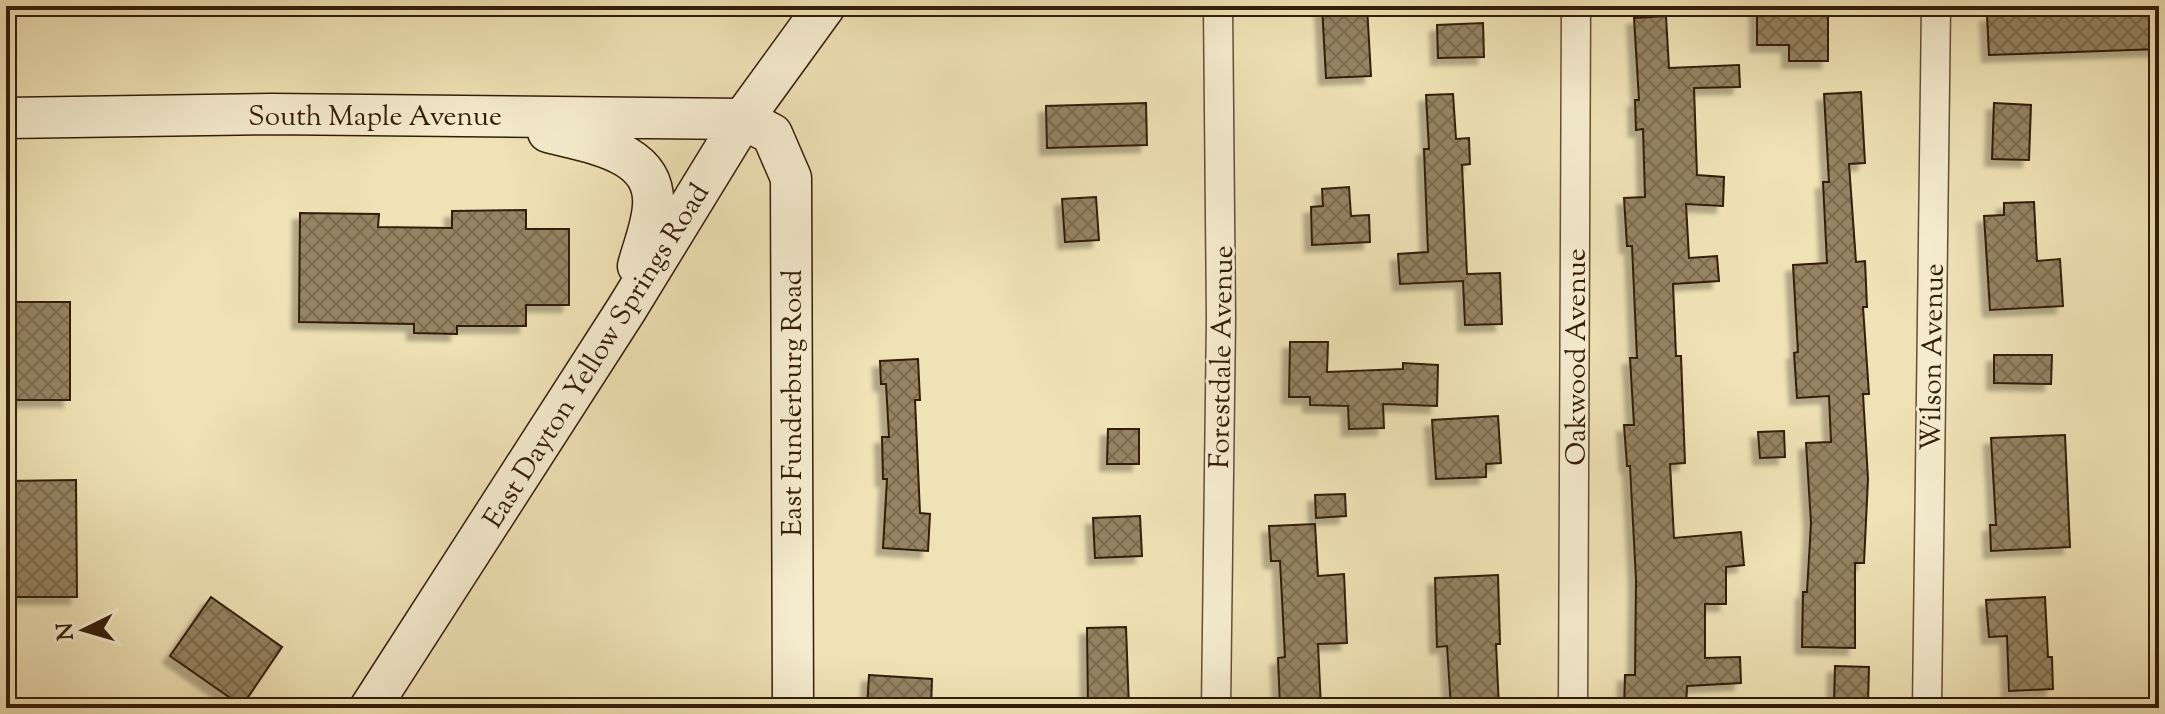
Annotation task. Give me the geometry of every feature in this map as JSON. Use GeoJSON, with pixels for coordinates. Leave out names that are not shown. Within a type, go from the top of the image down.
{"type":"FeatureCollection","features":[{"type":"Feature","properties":{"kind":"main road","name":"East Dayton Yellow Springs Road"},"geometry":{"type":"LineString","coordinates":[[370,708],[626,310],[743,119],[825,6]]}},
{"type":"Feature","properties":{"kind":"main road","name":"South Maple Avenue"},"geometry":{"type":"LineString","coordinates":[[6,118],[272,114],[743,119]]}},
{"type":"Feature","properties":{"kind":"main road"},"geometry":{"type":"LineString","coordinates":[[482,116],[614,149],[642,170],[651,186],[653,209],[626,310]]}},
{"type":"Feature","properties":{"kind":"main road","name":"East Funderburg Road"},"geometry":{"type":"LineString","coordinates":[[743,119],[772,134],[791,178],[793,708]]}},
{"type":"Feature","properties":{"kind":"street","name":"Forestdale Avenue"},"geometry":{"type":"LineString","coordinates":[[1216,708],[1222,303],[1218,6]]}},
{"type":"Feature","properties":{"kind":"street","name":"Oakwood Avenue"},"geometry":{"type":"LineString","coordinates":[[1573,708],[1576,6]]}},
{"type":"Feature","properties":{"kind":"street","name":"Wilson Avenue"},"geometry":{"type":"LineString","coordinates":[[1927,708],[1936,6]]}},
{"type":"Feature","properties":{"kind":"building"},"geometry":{"type":"Polygon","coordinates":[[[1322,6],[1367,6],[1371,76],[1326,78],[1322,6]]]}},
{"type":"Feature","properties":{"kind":"building"},"geometry":{"type":"Polygon","coordinates":[[[1757,6],[1828,6],[1828,61],[1789,61],[1789,45],[1757,45],[1757,6]]]}},
{"type":"Feature","properties":{"kind":"building"},"geometry":{"type":"Polygon","coordinates":[[[2159,9],[2159,49],[1989,55],[1987,15],[2159,9]]]}},
{"type":"Feature","properties":{"kind":"building"},"geometry":{"type":"Polygon","coordinates":[[[1666,16],[1669,68],[1739,65],[1740,87],[1694,88],[1697,175],[1724,177],[1723,206],[1686,204],[1689,258],[1717,256],[1719,281],[1673,284],[1676,356],[1681,356],[1685,463],[1670,464],[1674,538],[1741,532],[1744,565],[1726,567],[1726,604],[1705,604],[1705,658],[1740,657],[1741,683],[1687,686],[1686,708],[1624,708],[1625,675],[1635,675],[1636,580],[1630,466],[1627,466],[1624,425],[1634,425],[1630,358],[1637,358],[1632,246],[1627,246],[1624,198],[1645,197],[1643,129],[1636,130],[1635,100],[1639,100],[1634,18],[1666,16]]]}},
{"type":"Feature","properties":{"kind":"building"},"geometry":{"type":"Polygon","coordinates":[[[1483,23],[1484,57],[1438,58],[1437,25],[1483,23]]]}},
{"type":"Feature","properties":{"kind":"building"},"geometry":{"type":"Polygon","coordinates":[[[1861,92],[1865,163],[1849,164],[1856,262],[1865,261],[1867,307],[1863,307],[1869,394],[1863,394],[1868,479],[1864,563],[1855,563],[1855,648],[1802,647],[1803,592],[1807,592],[1811,523],[1806,443],[1831,442],[1829,396],[1797,398],[1793,265],[1827,263],[1823,182],[1829,182],[1824,94],[1861,92]]]}},
{"type":"Feature","properties":{"kind":"building"},"geometry":{"type":"Polygon","coordinates":[[[1453,94],[1456,139],[1469,138],[1470,164],[1462,165],[1467,274],[1500,273],[1502,324],[1465,325],[1463,281],[1400,284],[1398,254],[1428,252],[1424,149],[1429,149],[1426,95],[1453,94]]]}},
{"type":"Feature","properties":{"kind":"building"},"geometry":{"type":"Polygon","coordinates":[[[1146,103],[1147,145],[1047,148],[1046,106],[1146,103]]]}},
{"type":"Feature","properties":{"kind":"building"},"geometry":{"type":"Polygon","coordinates":[[[1994,103],[2031,105],[2029,160],[1992,159],[1994,103]]]}},
{"type":"Feature","properties":{"kind":"building"},"geometry":{"type":"Polygon","coordinates":[[[1349,187],[1351,216],[1369,215],[1370,242],[1312,245],[1311,207],[1323,206],[1322,189],[1349,187]]]}},
{"type":"Feature","properties":{"kind":"building"},"geometry":{"type":"Polygon","coordinates":[[[1096,197],[1099,240],[1065,242],[1062,199],[1096,197]]]}},
{"type":"Feature","properties":{"kind":"building"},"geometry":{"type":"Polygon","coordinates":[[[2034,202],[2037,261],[2060,259],[2063,306],[1990,310],[1984,216],[2004,215],[2004,203],[2034,202]]]}},
{"type":"Feature","properties":{"kind":"building"},"geometry":{"type":"Polygon","coordinates":[[[526,210],[526,229],[569,229],[569,305],[526,305],[526,326],[457,326],[457,334],[414,333],[414,324],[299,322],[300,213],[379,214],[378,227],[452,228],[452,211],[526,210]]]}},
{"type":"Feature","properties":{"kind":"building"},"geometry":{"type":"Polygon","coordinates":[[[6,302],[70,302],[70,400],[6,400],[6,302]]]}},
{"type":"Feature","properties":{"kind":"building"},"geometry":{"type":"Polygon","coordinates":[[[1290,342],[1328,342],[1327,372],[1403,369],[1403,363],[1438,365],[1437,406],[1383,404],[1384,428],[1349,429],[1348,406],[1310,405],[1310,397],[1289,397],[1290,342]]]}},
{"type":"Feature","properties":{"kind":"building"},"geometry":{"type":"Polygon","coordinates":[[[1994,355],[2052,355],[2051,384],[1994,383],[1994,355]]]}},
{"type":"Feature","properties":{"kind":"building"},"geometry":{"type":"Polygon","coordinates":[[[918,359],[920,400],[915,400],[920,513],[930,514],[928,551],[883,548],[887,479],[883,479],[882,437],[889,437],[886,384],[881,384],[880,361],[918,359]]]}},
{"type":"Feature","properties":{"kind":"building"},"geometry":{"type":"Polygon","coordinates":[[[1498,416],[1501,463],[1486,464],[1486,477],[1436,479],[1432,420],[1498,416]]]}},
{"type":"Feature","properties":{"kind":"building"},"geometry":{"type":"Polygon","coordinates":[[[1108,429],[1139,429],[1139,464],[1107,464],[1108,429]]]}},
{"type":"Feature","properties":{"kind":"building"},"geometry":{"type":"Polygon","coordinates":[[[1784,431],[1785,457],[1760,458],[1758,432],[1784,431]]]}},
{"type":"Feature","properties":{"kind":"building"},"geometry":{"type":"Polygon","coordinates":[[[2065,435],[2070,547],[1991,551],[1990,525],[1996,525],[1991,438],[2065,435]]]}},
{"type":"Feature","properties":{"kind":"building"},"geometry":{"type":"Polygon","coordinates":[[[76,480],[77,597],[6,597],[6,481],[76,480]]]}},
{"type":"Feature","properties":{"kind":"building"},"geometry":{"type":"Polygon","coordinates":[[[1345,494],[1346,516],[1316,518],[1315,495],[1345,494]]]}},
{"type":"Feature","properties":{"kind":"building"},"geometry":{"type":"Polygon","coordinates":[[[1140,516],[1142,556],[1095,558],[1093,518],[1140,516]]]}},
{"type":"Feature","properties":{"kind":"building"},"geometry":{"type":"Polygon","coordinates":[[[1315,524],[1318,576],[1344,574],[1347,643],[1318,644],[1321,708],[1280,708],[1278,658],[1285,657],[1280,561],[1271,561],[1269,526],[1315,524]]]}},
{"type":"Feature","properties":{"kind":"building"},"geometry":{"type":"Polygon","coordinates":[[[1498,575],[1500,644],[1496,644],[1499,708],[1451,708],[1447,646],[1437,647],[1435,578],[1498,575]]]}},
{"type":"Feature","properties":{"kind":"building"},"geometry":{"type":"Polygon","coordinates":[[[211,597],[282,647],[242,706],[170,656],[211,597]]]}},
{"type":"Feature","properties":{"kind":"building"},"geometry":{"type":"Polygon","coordinates":[[[2045,597],[2053,689],[2009,691],[2007,636],[1989,637],[1986,600],[2045,597]]]}},
{"type":"Feature","properties":{"kind":"building"},"geometry":{"type":"Polygon","coordinates":[[[1126,627],[1129,708],[1088,708],[1087,628],[1126,627]]]}},
{"type":"Feature","properties":{"kind":"building"},"geometry":{"type":"Polygon","coordinates":[[[1835,666],[1869,667],[1868,704],[1834,703],[1835,666]]]}},
{"type":"Feature","properties":{"kind":"building"},"geometry":{"type":"Polygon","coordinates":[[[869,675],[932,679],[931,708],[867,708],[869,675]]]}}]}
